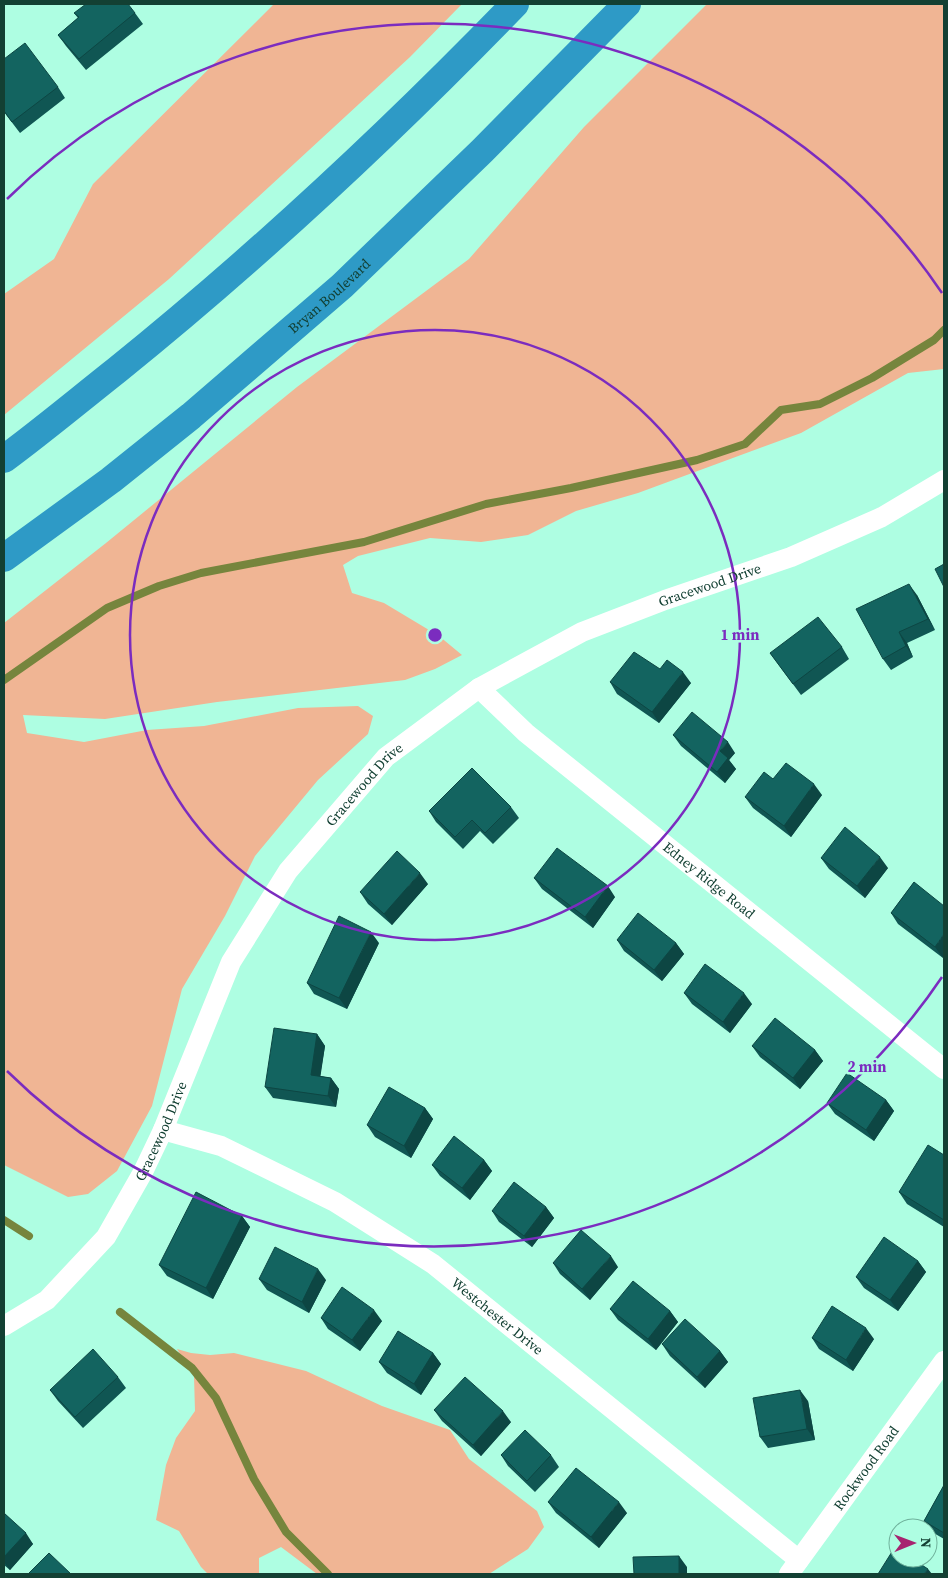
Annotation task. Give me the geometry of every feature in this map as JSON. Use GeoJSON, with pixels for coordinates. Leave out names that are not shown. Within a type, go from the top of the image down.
{"type":"FeatureCollection","features":[{"type":"Feature","properties":{"kind":"highway"},"geometry":{"type":"LineString","coordinates":[[4,459],[174,324],[279,232],[416,105],[515,4]]}},
{"type":"Feature","properties":{"kind":"highway","name":"Bryan Boulevard"},"geometry":{"type":"LineString","coordinates":[[4,558],[111,480],[191,416],[342,286],[482,151],[627,4]]}},
{"type":"Feature","properties":{"kind":"street","name":"Gracewood Drive"},"geometry":{"type":"LineString","coordinates":[[4,1326],[47,1300],[106,1237],[143,1172],[163,1130],[231,962],[288,871],[386,757],[479,688],[582,632],[665,600],[791,557],[882,517],[944,480]]}},
{"type":"Feature","properties":{"kind":"street","name":"Edney Ridge Road"},"geometry":{"type":"LineString","coordinates":[[479,688],[526,733],[944,1069]]}},
{"type":"Feature","properties":{"kind":"street","name":"Westchester Drive"},"geometry":{"type":"LineString","coordinates":[[163,1130],[221,1146],[335,1202],[433,1264],[794,1567]]}},
{"type":"Feature","properties":{"kind":"street","name":"Rockwood Road"},"geometry":{"type":"LineString","coordinates":[[794,1567],[944,1361]]}},
{"type":"Feature","properties":{"kind":"shaded area"},"geometry":{"type":"Polygon","coordinates":[[[274,4],[462,4],[410,57],[169,279],[4,415],[4,294],[54,259],[93,184],[274,4]]]}},
{"type":"Feature","properties":{"kind":"shaded area"},"geometry":{"type":"Polygon","coordinates":[[[707,4],[944,4],[944,369],[908,373],[801,433],[638,493],[576,511],[528,535],[481,542],[430,538],[358,556],[343,565],[352,593],[384,603],[439,636],[462,655],[435,669],[405,680],[217,702],[105,719],[23,715],[27,733],[84,742],[147,730],[204,726],[298,708],[358,706],[373,716],[368,734],[318,780],[255,856],[225,916],[182,989],[152,1106],[117,1171],[88,1194],[68,1197],[4,1165],[4,623],[106,543],[297,387],[469,259],[584,127],[707,4]]]}},
{"type":"Feature","properties":{"kind":"shaded area"},"geometry":{"type":"Polygon","coordinates":[[[177,1349],[210,1355],[234,1353],[306,1371],[382,1406],[450,1430],[469,1459],[537,1511],[544,1527],[528,1549],[489,1574],[317,1574],[281,1547],[259,1558],[259,1574],[208,1574],[201,1567],[179,1531],[156,1520],[166,1465],[176,1438],[195,1411],[194,1376],[177,1349]]]}},
{"type":"Feature","properties":{"kind":"building"},"geometry":{"type":"Polygon","coordinates":[[[86,4],[128,4],[135,13],[79,59],[58,35],[79,17],[74,13],[86,4]]]}},
{"type":"Feature","properties":{"kind":"building"},"geometry":{"type":"Polygon","coordinates":[[[25,43],[58,87],[12,122],[4,111],[4,59],[25,43]]]}},
{"type":"Feature","properties":{"kind":"building"},"geometry":{"type":"Polygon","coordinates":[[[944,564],[944,587],[935,569],[944,564]]]}},
{"type":"Feature","properties":{"kind":"building"},"geometry":{"type":"Polygon","coordinates":[[[909,584],[928,619],[899,632],[906,646],[883,659],[856,609],[909,584]]]}},
{"type":"Feature","properties":{"kind":"building"},"geometry":{"type":"Polygon","coordinates":[[[818,617],[842,647],[793,684],[770,653],[818,617]]]}},
{"type":"Feature","properties":{"kind":"building"},"geometry":{"type":"Polygon","coordinates":[[[634,652],[660,669],[667,660],[683,672],[652,712],[610,682],[634,652]]]}},
{"type":"Feature","properties":{"kind":"building"},"geometry":{"type":"Polygon","coordinates":[[[692,712],[728,742],[720,751],[728,758],[717,772],[673,735],[692,712]]]}},
{"type":"Feature","properties":{"kind":"building"},"geometry":{"type":"Polygon","coordinates":[[[786,763],[814,784],[784,826],[745,797],[764,772],[773,779],[786,763]]]}},
{"type":"Feature","properties":{"kind":"building"},"geometry":{"type":"Polygon","coordinates":[[[472,768],[511,807],[485,833],[472,820],[455,837],[429,811],[472,768]]]}},
{"type":"Feature","properties":{"kind":"building"},"geometry":{"type":"Polygon","coordinates":[[[845,827],[880,857],[857,886],[821,858],[845,827]]]}},
{"type":"Feature","properties":{"kind":"building"},"geometry":{"type":"Polygon","coordinates":[[[557,848],[608,886],[585,917],[534,878],[557,848]]]}},
{"type":"Feature","properties":{"kind":"building"},"geometry":{"type":"Polygon","coordinates":[[[397,851],[420,873],[384,914],[360,892],[397,851]]]}},
{"type":"Feature","properties":{"kind":"building"},"geometry":{"type":"Polygon","coordinates":[[[914,882],[944,906],[944,934],[935,947],[891,913],[914,882]]]}},
{"type":"Feature","properties":{"kind":"building"},"geometry":{"type":"Polygon","coordinates":[[[638,913],[676,943],[654,970],[617,940],[638,913]]]}},
{"type":"Feature","properties":{"kind":"building"},"geometry":{"type":"Polygon","coordinates":[[[339,916],[371,932],[339,998],[307,983],[339,916]]]}},
{"type":"Feature","properties":{"kind":"building"},"geometry":{"type":"Polygon","coordinates":[[[705,964],[744,993],[723,1022],[684,993],[705,964]]]}},
{"type":"Feature","properties":{"kind":"building"},"geometry":{"type":"Polygon","coordinates":[[[775,1018],[815,1050],[793,1078],[752,1046],[775,1018]]]}},
{"type":"Feature","properties":{"kind":"building"},"geometry":{"type":"Polygon","coordinates":[[[274,1028],[317,1034],[311,1075],[331,1078],[328,1096],[265,1087],[274,1028]]]}},
{"type":"Feature","properties":{"kind":"building"},"geometry":{"type":"Polygon","coordinates":[[[847,1073],[886,1100],[866,1130],[827,1103],[847,1073]]]}},
{"type":"Feature","properties":{"kind":"building"},"geometry":{"type":"Polygon","coordinates":[[[389,1087],[425,1108],[404,1146],[367,1125],[389,1087]]]}},
{"type":"Feature","properties":{"kind":"building"},"geometry":{"type":"Polygon","coordinates":[[[454,1136],[484,1160],[462,1188],[432,1165],[454,1136]]]}},
{"type":"Feature","properties":{"kind":"building"},"geometry":{"type":"Polygon","coordinates":[[[928,1145],[944,1155],[944,1220],[899,1192],[928,1145]]]}},
{"type":"Feature","properties":{"kind":"building"},"geometry":{"type":"Polygon","coordinates":[[[514,1182],[546,1207],[524,1236],[492,1211],[514,1182]]]}},
{"type":"Feature","properties":{"kind":"building"},"geometry":{"type":"Polygon","coordinates":[[[196,1192],[242,1216],[206,1288],[159,1265],[196,1192]]]}},
{"type":"Feature","properties":{"kind":"building"},"geometry":{"type":"Polygon","coordinates":[[[581,1230],[611,1256],[582,1289],[553,1263],[581,1230]]]}},
{"type":"Feature","properties":{"kind":"building"},"geometry":{"type":"Polygon","coordinates":[[[884,1237],[918,1261],[890,1300],[856,1277],[884,1237]]]}},
{"type":"Feature","properties":{"kind":"building"},"geometry":{"type":"Polygon","coordinates":[[[275,1247],[318,1269],[302,1302],[259,1279],[275,1247]]]}},
{"type":"Feature","properties":{"kind":"building"},"geometry":{"type":"Polygon","coordinates":[[[633,1281],[670,1311],[648,1339],[610,1309],[633,1281]]]}},
{"type":"Feature","properties":{"kind":"building"},"geometry":{"type":"Polygon","coordinates":[[[342,1287],[374,1310],[352,1340],[321,1318],[342,1287]]]}},
{"type":"Feature","properties":{"kind":"building"},"geometry":{"type":"Polygon","coordinates":[[[832,1306],[866,1328],[846,1360],[812,1338],[832,1306]]]}},
{"type":"Feature","properties":{"kind":"building"},"geometry":{"type":"Polygon","coordinates":[[[685,1319],[720,1351],[697,1377],[662,1344],[685,1319]]]}},
{"type":"Feature","properties":{"kind":"building"},"geometry":{"type":"Polygon","coordinates":[[[398,1331],[433,1353],[414,1384],[379,1362],[398,1331]]]}},
{"type":"Feature","properties":{"kind":"building"},"geometry":{"type":"Polygon","coordinates":[[[93,1349],[118,1377],[75,1417],[50,1390],[93,1349]]]}},
{"type":"Feature","properties":{"kind":"building"},"geometry":{"type":"Polygon","coordinates":[[[465,1377],[503,1411],[473,1445],[434,1410],[465,1377]]]}},
{"type":"Feature","properties":{"kind":"building"},"geometry":{"type":"Polygon","coordinates":[[[800,1390],[807,1429],[760,1437],[753,1398],[800,1390]]]}},
{"type":"Feature","properties":{"kind":"building"},"geometry":{"type":"Polygon","coordinates":[[[525,1430],[551,1455],[527,1481],[501,1455],[525,1430]]]}},
{"type":"Feature","properties":{"kind":"building"},"geometry":{"type":"Polygon","coordinates":[[[576,1468],[619,1502],[591,1537],[548,1502],[576,1468]]]}},
{"type":"Feature","properties":{"kind":"building"},"geometry":{"type":"Polygon","coordinates":[[[944,1485],[944,1533],[938,1529],[938,1518],[926,1518],[944,1485]]]}},
{"type":"Feature","properties":{"kind":"building"},"geometry":{"type":"Polygon","coordinates":[[[4,1513],[26,1533],[4,1557],[4,1513]]]}},
{"type":"Feature","properties":{"kind":"building"},"geometry":{"type":"Polygon","coordinates":[[[49,1553],[71,1574],[28,1574],[49,1553]]]}},
{"type":"Feature","properties":{"kind":"building"},"geometry":{"type":"Polygon","coordinates":[[[679,1556],[679,1574],[634,1574],[633,1557],[679,1556]]]}},
{"type":"Feature","properties":{"kind":"building"},"geometry":{"type":"Polygon","coordinates":[[[888,1558],[888,1568],[928,1569],[924,1574],[878,1574],[888,1558]]]}},
{"type":"Feature","properties":{"kind":"waterway"},"geometry":{"type":"LineString","coordinates":[[4,680],[107,608],[159,586],[201,573],[364,542],[486,504],[571,488],[697,460],[745,444],[781,410],[820,404],[872,378],[934,340],[944,330]]}},
{"type":"Feature","properties":{"kind":"waterway"},"geometry":{"type":"LineString","coordinates":[[4,1220],[29,1236]]}},
{"type":"Feature","properties":{"kind":"waterway"},"geometry":{"type":"LineString","coordinates":[[120,1312],[192,1368],[216,1398],[254,1479],[286,1532],[328,1574]]}}]}
